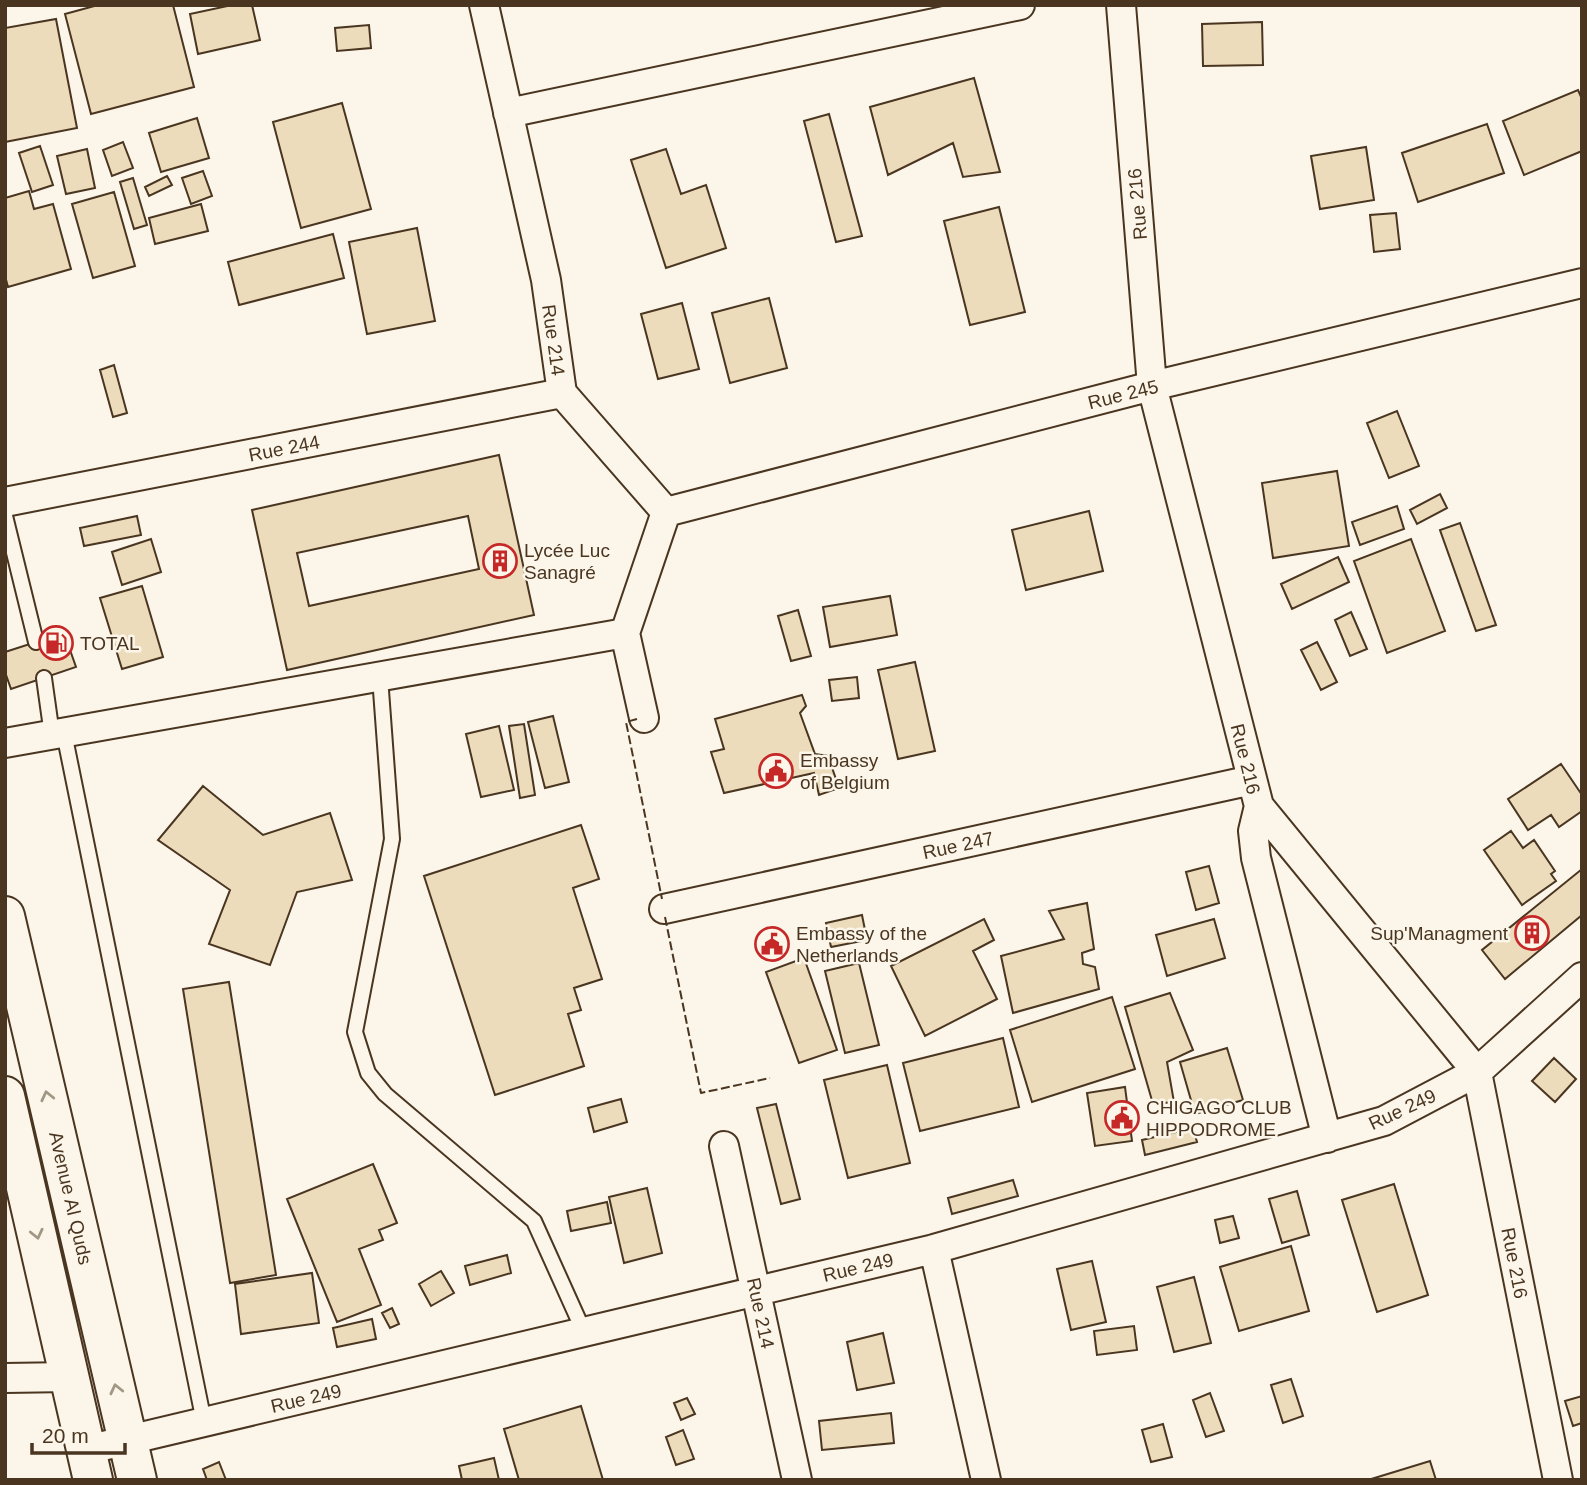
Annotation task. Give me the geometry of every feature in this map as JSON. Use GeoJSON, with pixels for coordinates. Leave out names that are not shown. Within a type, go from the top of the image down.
{"type":"FeatureCollection","features":[{"type":"Feature","properties":{"kind":"main road","name":"Avenue Al Quds"},"geometry":{"type":"LineString","coordinates":[[5,916],[137,1480]]}},
{"type":"Feature","properties":{"kind":"main road"},"geometry":{"type":"LineString","coordinates":[[5,1096],[16,1188],[69,1377],[89,1465]]}},
{"type":"Feature","properties":{"kind":"street","name":"Rue 214"},"geometry":{"type":"LineString","coordinates":[[484,5],[546,280],[562,394],[666,512]]}},
{"type":"Feature","properties":{"kind":"street"},"geometry":{"type":"LineString","coordinates":[[508,113],[1020,5]]}},
{"type":"Feature","properties":{"kind":"street","name":"Rue 216"},"geometry":{"type":"LineString","coordinates":[[1121,5],[1152,386],[1255,793],[1477,1072],[1558,1480]]}},
{"type":"Feature","properties":{"kind":"street","name":"Rue 245"},"geometry":{"type":"LineString","coordinates":[[666,512],[1152,386],[1582,283]]}},
{"type":"Feature","properties":{"kind":"street","name":"Rue 244"},"geometry":{"type":"LineString","coordinates":[[5,502],[562,394]]}},
{"type":"Feature","properties":{"kind":"street"},"geometry":{"type":"LineString","coordinates":[[644,718],[625,633],[666,512]]}},
{"type":"Feature","properties":{"kind":"street"},"geometry":{"type":"LineString","coordinates":[[5,743],[625,633]]}},
{"type":"Feature","properties":{"kind":"street"},"geometry":{"type":"LineString","coordinates":[[1255,793],[1253,831],[1256,858],[1327,1138]]}},
{"type":"Feature","properties":{"kind":"street","name":"Rue 247"},"geometry":{"type":"LineString","coordinates":[[664,909],[1255,793]]}},
{"type":"Feature","properties":{"kind":"street","name":"Rue 249"},"geometry":{"type":"LineString","coordinates":[[89,1465],[128,1440],[934,1249],[1384,1122],[1477,1072],[1582,977]]}},
{"type":"Feature","properties":{"kind":"street","name":"Rue 214"},"geometry":{"type":"LineString","coordinates":[[724,1146],[797,1480]]}},
{"type":"Feature","properties":{"kind":"street"},"geometry":{"type":"LineString","coordinates":[[934,1249],[986,1480]]}},
{"type":"Feature","properties":{"kind":"street"},"geometry":{"type":"LineString","coordinates":[[5,1378],[69,1377]]}},
{"type":"Feature","properties":{"kind":"lane"},"geometry":{"type":"LineString","coordinates":[[5,516],[36,642]]}},
{"type":"Feature","properties":{"kind":"lane"},"geometry":{"type":"LineString","coordinates":[[380,677],[392,839],[355,1032],[368,1073],[385,1094],[534,1221],[584,1332]]}},
{"type":"Feature","properties":{"kind":"lane"},"geometry":{"type":"LineString","coordinates":[[44,678],[204,1422]]}},
{"type":"Feature","properties":{"kind":"building"},"geometry":{"type":"Polygon","coordinates":[[[98,5],[173,5],[194,87],[91,114],[65,14],[98,5]]]}},
{"type":"Feature","properties":{"kind":"building"},"geometry":{"type":"Polygon","coordinates":[[[232,5],[252,5],[260,40],[198,54],[190,14],[232,5]]]}},
{"type":"Feature","properties":{"kind":"building"},"geometry":{"type":"Polygon","coordinates":[[[56,19],[77,128],[5,142],[5,28],[56,19]]]}},
{"type":"Feature","properties":{"kind":"building"},"geometry":{"type":"Polygon","coordinates":[[[1262,22],[1263,65],[1203,66],[1202,24],[1262,22]]]}},
{"type":"Feature","properties":{"kind":"building"},"geometry":{"type":"Polygon","coordinates":[[[369,25],[371,48],[337,51],[335,28],[369,25]]]}},
{"type":"Feature","properties":{"kind":"building"},"geometry":{"type":"Polygon","coordinates":[[[974,78],[1000,172],[963,177],[953,143],[888,175],[870,107],[974,78]]]}},
{"type":"Feature","properties":{"kind":"building"},"geometry":{"type":"Polygon","coordinates":[[[1578,90],[1582,99],[1582,151],[1524,175],[1503,121],[1578,90]]]}},
{"type":"Feature","properties":{"kind":"building"},"geometry":{"type":"Polygon","coordinates":[[[342,103],[371,209],[301,228],[273,122],[342,103]]]}},
{"type":"Feature","properties":{"kind":"building"},"geometry":{"type":"Polygon","coordinates":[[[829,114],[862,236],[836,242],[804,121],[829,114]]]}},
{"type":"Feature","properties":{"kind":"building"},"geometry":{"type":"Polygon","coordinates":[[[197,118],[209,158],[161,172],[149,133],[197,118]]]}},
{"type":"Feature","properties":{"kind":"building"},"geometry":{"type":"Polygon","coordinates":[[[1487,124],[1504,173],[1418,202],[1402,153],[1487,124]]]}},
{"type":"Feature","properties":{"kind":"building"},"geometry":{"type":"Polygon","coordinates":[[[123,142],[133,168],[112,176],[103,150],[123,142]]]}},
{"type":"Feature","properties":{"kind":"building"},"geometry":{"type":"Polygon","coordinates":[[[40,146],[53,185],[32,192],[19,153],[40,146]]]}},
{"type":"Feature","properties":{"kind":"building"},"geometry":{"type":"Polygon","coordinates":[[[1366,147],[1374,200],[1320,209],[1311,156],[1366,147]]]}},
{"type":"Feature","properties":{"kind":"building"},"geometry":{"type":"Polygon","coordinates":[[[87,149],[95,188],[66,194],[57,156],[87,149]]]}},
{"type":"Feature","properties":{"kind":"building"},"geometry":{"type":"Polygon","coordinates":[[[666,149],[681,194],[706,185],[726,248],[666,268],[631,160],[666,149]]]}},
{"type":"Feature","properties":{"kind":"building"},"geometry":{"type":"Polygon","coordinates":[[[203,171],[212,196],[191,204],[182,178],[203,171]]]}},
{"type":"Feature","properties":{"kind":"building"},"geometry":{"type":"Polygon","coordinates":[[[167,176],[172,185],[149,196],[145,187],[167,176]]]}},
{"type":"Feature","properties":{"kind":"building"},"geometry":{"type":"Polygon","coordinates":[[[133,178],[147,225],[134,229],[120,182],[133,178]]]}},
{"type":"Feature","properties":{"kind":"building"},"geometry":{"type":"Polygon","coordinates":[[[29,191],[34,209],[53,204],[71,269],[8,287],[5,276],[5,198],[29,191]]]}},
{"type":"Feature","properties":{"kind":"building"},"geometry":{"type":"Polygon","coordinates":[[[114,192],[135,266],[93,278],[72,204],[114,192]]]}},
{"type":"Feature","properties":{"kind":"building"},"geometry":{"type":"Polygon","coordinates":[[[201,204],[208,231],[155,244],[149,218],[201,204]]]}},
{"type":"Feature","properties":{"kind":"building"},"geometry":{"type":"Polygon","coordinates":[[[999,207],[1025,312],[970,325],[944,221],[999,207]]]}},
{"type":"Feature","properties":{"kind":"building"},"geometry":{"type":"Polygon","coordinates":[[[1396,213],[1400,249],[1374,252],[1370,215],[1396,213]]]}},
{"type":"Feature","properties":{"kind":"building"},"geometry":{"type":"Polygon","coordinates":[[[417,228],[435,321],[367,334],[349,242],[417,228]]]}},
{"type":"Feature","properties":{"kind":"building"},"geometry":{"type":"Polygon","coordinates":[[[333,234],[344,278],[239,305],[228,262],[333,234]]]}},
{"type":"Feature","properties":{"kind":"building"},"geometry":{"type":"Polygon","coordinates":[[[769,298],[787,368],[730,383],[712,313],[769,298]]]}},
{"type":"Feature","properties":{"kind":"building"},"geometry":{"type":"Polygon","coordinates":[[[682,303],[699,369],[658,379],[641,314],[682,303]]]}},
{"type":"Feature","properties":{"kind":"building"},"geometry":{"type":"Polygon","coordinates":[[[114,365],[127,413],[113,417],[100,370],[114,365]]]}},
{"type":"Feature","properties":{"kind":"building"},"geometry":{"type":"Polygon","coordinates":[[[1397,411],[1419,466],[1389,478],[1367,423],[1397,411]]]}},
{"type":"Feature","properties":{"kind":"building","name":"Lycée Luc Sanagré"},"geometry":{"type":"Polygon","coordinates":[[[499,455],[534,615],[287,670],[252,510],[499,455]],[[468,516],[297,553],[309,606],[479,569],[468,516]]]}},
{"type":"Feature","properties":{"kind":"building"},"geometry":{"type":"Polygon","coordinates":[[[1337,471],[1349,546],[1273,558],[1262,483],[1337,471]]]}},
{"type":"Feature","properties":{"kind":"building"},"geometry":{"type":"Polygon","coordinates":[[[1440,494],[1447,508],[1417,524],[1410,510],[1440,494]]]}},
{"type":"Feature","properties":{"kind":"building"},"geometry":{"type":"Polygon","coordinates":[[[1397,506],[1404,529],[1360,545],[1352,522],[1397,506]]]}},
{"type":"Feature","properties":{"kind":"building"},"geometry":{"type":"Polygon","coordinates":[[[1089,511],[1103,571],[1026,590],[1012,530],[1089,511]]]}},
{"type":"Feature","properties":{"kind":"building"},"geometry":{"type":"Polygon","coordinates":[[[137,516],[141,535],[84,546],[80,528],[137,516]]]}},
{"type":"Feature","properties":{"kind":"building"},"geometry":{"type":"Polygon","coordinates":[[[1460,523],[1496,625],[1476,631],[1440,530],[1460,523]]]}},
{"type":"Feature","properties":{"kind":"building"},"geometry":{"type":"Polygon","coordinates":[[[151,539],[161,572],[122,585],[112,552],[151,539]]]}},
{"type":"Feature","properties":{"kind":"building"},"geometry":{"type":"Polygon","coordinates":[[[1411,539],[1445,631],[1387,653],[1354,561],[1411,539]]]}},
{"type":"Feature","properties":{"kind":"building"},"geometry":{"type":"Polygon","coordinates":[[[1338,557],[1349,582],[1292,609],[1281,584],[1338,557]]]}},
{"type":"Feature","properties":{"kind":"building"},"geometry":{"type":"Polygon","coordinates":[[[142,586],[163,657],[122,669],[100,598],[142,586]]]}},
{"type":"Feature","properties":{"kind":"building"},"geometry":{"type":"Polygon","coordinates":[[[890,596],[897,635],[830,647],[823,607],[890,596]]]}},
{"type":"Feature","properties":{"kind":"building"},"geometry":{"type":"Polygon","coordinates":[[[798,610],[811,656],[791,661],[778,616],[798,610]]]}},
{"type":"Feature","properties":{"kind":"building"},"geometry":{"type":"Polygon","coordinates":[[[1351,612],[1367,649],[1350,656],[1335,620],[1351,612]]]}},
{"type":"Feature","properties":{"kind":"building"},"geometry":{"type":"Polygon","coordinates":[[[64,633],[76,667],[11,689],[5,672],[5,652],[64,633]]]}},
{"type":"Feature","properties":{"kind":"building"},"geometry":{"type":"Polygon","coordinates":[[[1317,642],[1337,682],[1321,690],[1301,650],[1317,642]]]}},
{"type":"Feature","properties":{"kind":"building"},"geometry":{"type":"Polygon","coordinates":[[[915,662],[935,751],[898,759],[878,670],[915,662]]]}},
{"type":"Feature","properties":{"kind":"building"},"geometry":{"type":"Polygon","coordinates":[[[857,677],[859,698],[832,701],[829,680],[857,677]]]}},
{"type":"Feature","properties":{"kind":"building"},"geometry":{"type":"Polygon","coordinates":[[[802,695],[806,706],[800,713],[815,754],[828,756],[839,788],[819,795],[814,773],[724,793],[711,752],[724,749],[715,719],[802,695]]]}},
{"type":"Feature","properties":{"kind":"building"},"geometry":{"type":"Polygon","coordinates":[[[553,716],[569,782],[545,788],[528,722],[553,716]]]}},
{"type":"Feature","properties":{"kind":"building"},"geometry":{"type":"Polygon","coordinates":[[[524,724],[535,795],[520,798],[509,726],[524,724]]]}},
{"type":"Feature","properties":{"kind":"building"},"geometry":{"type":"Polygon","coordinates":[[[499,726],[514,790],[481,797],[466,734],[499,726]]]}},
{"type":"Feature","properties":{"kind":"building"},"geometry":{"type":"Polygon","coordinates":[[[1561,764],[1582,795],[1582,811],[1559,827],[1551,815],[1528,830],[1508,799],[1561,764]]]}},
{"type":"Feature","properties":{"kind":"building"},"geometry":{"type":"Polygon","coordinates":[[[203,786],[263,835],[330,813],[352,880],[297,892],[270,965],[209,944],[230,890],[158,840],[203,786]]]}},
{"type":"Feature","properties":{"kind":"building"},"geometry":{"type":"Polygon","coordinates":[[[581,825],[599,879],[573,888],[602,979],[574,988],[581,1010],[568,1014],[584,1066],[495,1095],[424,876],[581,825]]]}},
{"type":"Feature","properties":{"kind":"building"},"geometry":{"type":"Polygon","coordinates":[[[1511,831],[1523,848],[1534,840],[1555,871],[1551,874],[1556,881],[1522,905],[1484,850],[1511,831]]]}},
{"type":"Feature","properties":{"kind":"building"},"geometry":{"type":"Polygon","coordinates":[[[1209,866],[1219,903],[1196,910],[1186,872],[1209,866]]]}},
{"type":"Feature","properties":{"kind":"building","name":"Sup'Managment"},"geometry":{"type":"Polygon","coordinates":[[[1582,869],[1582,915],[1505,979],[1482,950],[1582,869]]]}},
{"type":"Feature","properties":{"kind":"building"},"geometry":{"type":"Polygon","coordinates":[[[1087,903],[1094,949],[1082,953],[1083,964],[1095,967],[1099,989],[1013,1013],[1001,956],[1064,939],[1049,911],[1087,903]]]}},
{"type":"Feature","properties":{"kind":"building"},"geometry":{"type":"Polygon","coordinates":[[[862,915],[867,940],[831,947],[826,923],[862,915]]]}},
{"type":"Feature","properties":{"kind":"building"},"geometry":{"type":"Polygon","coordinates":[[[984,919],[994,940],[973,951],[997,999],[925,1036],[891,966],[984,919]]]}},
{"type":"Feature","properties":{"kind":"building"},"geometry":{"type":"Polygon","coordinates":[[[1214,919],[1225,958],[1167,976],[1156,935],[1214,919]]]}},
{"type":"Feature","properties":{"kind":"building"},"geometry":{"type":"Polygon","coordinates":[[[804,958],[837,1050],[799,1063],[766,972],[804,958]]]}},
{"type":"Feature","properties":{"kind":"building"},"geometry":{"type":"Polygon","coordinates":[[[859,963],[879,1045],[845,1053],[825,971],[859,963]]]}},
{"type":"Feature","properties":{"kind":"building"},"geometry":{"type":"Polygon","coordinates":[[[229,982],[276,1275],[230,1283],[183,989],[229,982]]]}},
{"type":"Feature","properties":{"kind":"building"},"geometry":{"type":"Polygon","coordinates":[[[1170,993],[1193,1050],[1167,1062],[1174,1102],[1153,1104],[1125,1007],[1170,993]]]}},
{"type":"Feature","properties":{"kind":"building"},"geometry":{"type":"Polygon","coordinates":[[[1112,997],[1135,1069],[1032,1102],[1010,1030],[1112,997]]]}},
{"type":"Feature","properties":{"kind":"building"},"geometry":{"type":"Polygon","coordinates":[[[1003,1038],[1019,1107],[920,1131],[903,1063],[1003,1038]]]}},
{"type":"Feature","properties":{"kind":"building"},"geometry":{"type":"Polygon","coordinates":[[[1227,1048],[1243,1100],[1195,1114],[1180,1062],[1227,1048]]]}},
{"type":"Feature","properties":{"kind":"building"},"geometry":{"type":"Polygon","coordinates":[[[1554,1058],[1576,1079],[1555,1102],[1532,1081],[1554,1058]]]}},
{"type":"Feature","properties":{"kind":"building"},"geometry":{"type":"Polygon","coordinates":[[[887,1065],[910,1163],[848,1178],[824,1080],[887,1065]]]}},
{"type":"Feature","properties":{"kind":"building"},"geometry":{"type":"Polygon","coordinates":[[[1125,1087],[1132,1141],[1095,1146],[1087,1093],[1125,1087]]]}},
{"type":"Feature","properties":{"kind":"building"},"geometry":{"type":"Polygon","coordinates":[[[621,1099],[627,1122],[594,1132],[588,1108],[621,1099]]]}},
{"type":"Feature","properties":{"kind":"building"},"geometry":{"type":"Polygon","coordinates":[[[776,1104],[800,1199],[781,1204],[757,1108],[776,1104]]]}},
{"type":"Feature","properties":{"kind":"building"},"geometry":{"type":"Polygon","coordinates":[[[1193,1128],[1197,1142],[1145,1155],[1142,1140],[1193,1128]]]}},
{"type":"Feature","properties":{"kind":"building"},"geometry":{"type":"Polygon","coordinates":[[[373,1164],[397,1223],[379,1230],[383,1240],[359,1249],[381,1305],[337,1322],[287,1199],[373,1164]]]}},
{"type":"Feature","properties":{"kind":"building"},"geometry":{"type":"Polygon","coordinates":[[[1013,1180],[1018,1196],[952,1214],[948,1198],[1013,1180]]]}},
{"type":"Feature","properties":{"kind":"building"},"geometry":{"type":"Polygon","coordinates":[[[1394,1184],[1428,1295],[1377,1312],[1342,1200],[1394,1184]]]}},
{"type":"Feature","properties":{"kind":"building"},"geometry":{"type":"Polygon","coordinates":[[[647,1188],[662,1253],[624,1263],[609,1197],[647,1188]]]}},
{"type":"Feature","properties":{"kind":"building"},"geometry":{"type":"Polygon","coordinates":[[[1297,1191],[1309,1235],[1282,1243],[1269,1199],[1297,1191]]]}},
{"type":"Feature","properties":{"kind":"building"},"geometry":{"type":"Polygon","coordinates":[[[607,1202],[611,1223],[571,1231],[567,1211],[607,1202]]]}},
{"type":"Feature","properties":{"kind":"building"},"geometry":{"type":"Polygon","coordinates":[[[1233,1216],[1239,1238],[1220,1243],[1215,1220],[1233,1216]]]}},
{"type":"Feature","properties":{"kind":"building"},"geometry":{"type":"Polygon","coordinates":[[[1291,1246],[1309,1311],[1239,1331],[1220,1267],[1291,1246]]]}},
{"type":"Feature","properties":{"kind":"building"},"geometry":{"type":"Polygon","coordinates":[[[507,1255],[511,1273],[470,1285],[465,1266],[507,1255]]]}},
{"type":"Feature","properties":{"kind":"building"},"geometry":{"type":"Polygon","coordinates":[[[1092,1261],[1106,1322],[1071,1330],[1057,1269],[1092,1261]]]}},
{"type":"Feature","properties":{"kind":"building"},"geometry":{"type":"Polygon","coordinates":[[[441,1271],[454,1293],[431,1306],[419,1284],[441,1271]]]}},
{"type":"Feature","properties":{"kind":"building"},"geometry":{"type":"Polygon","coordinates":[[[312,1273],[319,1323],[241,1334],[235,1284],[312,1273]]]}},
{"type":"Feature","properties":{"kind":"building"},"geometry":{"type":"Polygon","coordinates":[[[1194,1277],[1211,1343],[1174,1352],[1157,1287],[1194,1277]]]}},
{"type":"Feature","properties":{"kind":"building"},"geometry":{"type":"Polygon","coordinates":[[[392,1308],[399,1324],[390,1328],[382,1313],[392,1308]]]}},
{"type":"Feature","properties":{"kind":"building"},"geometry":{"type":"Polygon","coordinates":[[[372,1319],[376,1339],[337,1347],[333,1328],[372,1319]]]}},
{"type":"Feature","properties":{"kind":"building"},"geometry":{"type":"Polygon","coordinates":[[[1134,1326],[1137,1350],[1097,1355],[1094,1331],[1134,1326]]]}},
{"type":"Feature","properties":{"kind":"building"},"geometry":{"type":"Polygon","coordinates":[[[883,1333],[894,1383],[857,1390],[847,1342],[883,1333]]]}},
{"type":"Feature","properties":{"kind":"building"},"geometry":{"type":"Polygon","coordinates":[[[1291,1379],[1303,1416],[1283,1423],[1271,1385],[1291,1379]]]}},
{"type":"Feature","properties":{"kind":"building"},"geometry":{"type":"Polygon","coordinates":[[[1210,1393],[1224,1431],[1206,1437],[1193,1400],[1210,1393]]]}},
{"type":"Feature","properties":{"kind":"building"},"geometry":{"type":"Polygon","coordinates":[[[1582,1396],[1582,1423],[1573,1426],[1565,1401],[1582,1396]]]}},
{"type":"Feature","properties":{"kind":"building"},"geometry":{"type":"Polygon","coordinates":[[[687,1398],[695,1414],[681,1420],[674,1403],[687,1398]]]}},
{"type":"Feature","properties":{"kind":"building"},"geometry":{"type":"Polygon","coordinates":[[[581,1406],[603,1480],[519,1480],[504,1429],[581,1406]]]}},
{"type":"Feature","properties":{"kind":"building"},"geometry":{"type":"Polygon","coordinates":[[[891,1413],[894,1443],[822,1450],[819,1421],[891,1413]]]}},
{"type":"Feature","properties":{"kind":"building"},"geometry":{"type":"Polygon","coordinates":[[[1163,1424],[1172,1457],[1151,1462],[1142,1430],[1163,1424]]]}},
{"type":"Feature","properties":{"kind":"building"},"geometry":{"type":"Polygon","coordinates":[[[683,1430],[694,1459],[676,1465],[666,1437],[683,1430]]]}},
{"type":"Feature","properties":{"kind":"building"},"geometry":{"type":"Polygon","coordinates":[[[494,1458],[499,1480],[462,1480],[459,1466],[494,1458]]]}},
{"type":"Feature","properties":{"kind":"building"},"geometry":{"type":"Polygon","coordinates":[[[1430,1461],[1436,1480],[1368,1480],[1430,1461]]]}},
{"type":"Feature","properties":{"kind":"building"},"geometry":{"type":"Polygon","coordinates":[[[219,1462],[226,1480],[207,1480],[203,1469],[219,1462]]]}},
{"type":"Feature","properties":{"kind":"fence"},"geometry":{"type":"LineString","coordinates":[[637,719],[626,722],[662,899]]}},
{"type":"Feature","properties":{"kind":"fence"},"geometry":{"type":"LineString","coordinates":[[665,917],[701,1093],[770,1078]]}},
{"type":"Feature","properties":{"kind":"place","name":"Lycée Luc Sanagré"},"geometry":{"type":"Point","coordinates":[500,561]}},
{"type":"Feature","properties":{"kind":"place","name":"TOTAL"},"geometry":{"type":"Point","coordinates":[56,643]}},
{"type":"Feature","properties":{"kind":"place","name":"Embassy of Belgium"},"geometry":{"type":"Point","coordinates":[776,771]}},
{"type":"Feature","properties":{"kind":"place","name":"Sup'Managment"},"geometry":{"type":"Point","coordinates":[1532,933]}},
{"type":"Feature","properties":{"kind":"place","name":"Embassy of the Netherlands"},"geometry":{"type":"Point","coordinates":[772,944]}},
{"type":"Feature","properties":{"kind":"place","name":"CHIGAGO CLUB HIPPODROME"},"geometry":{"type":"Point","coordinates":[1122,1118]}}]}
